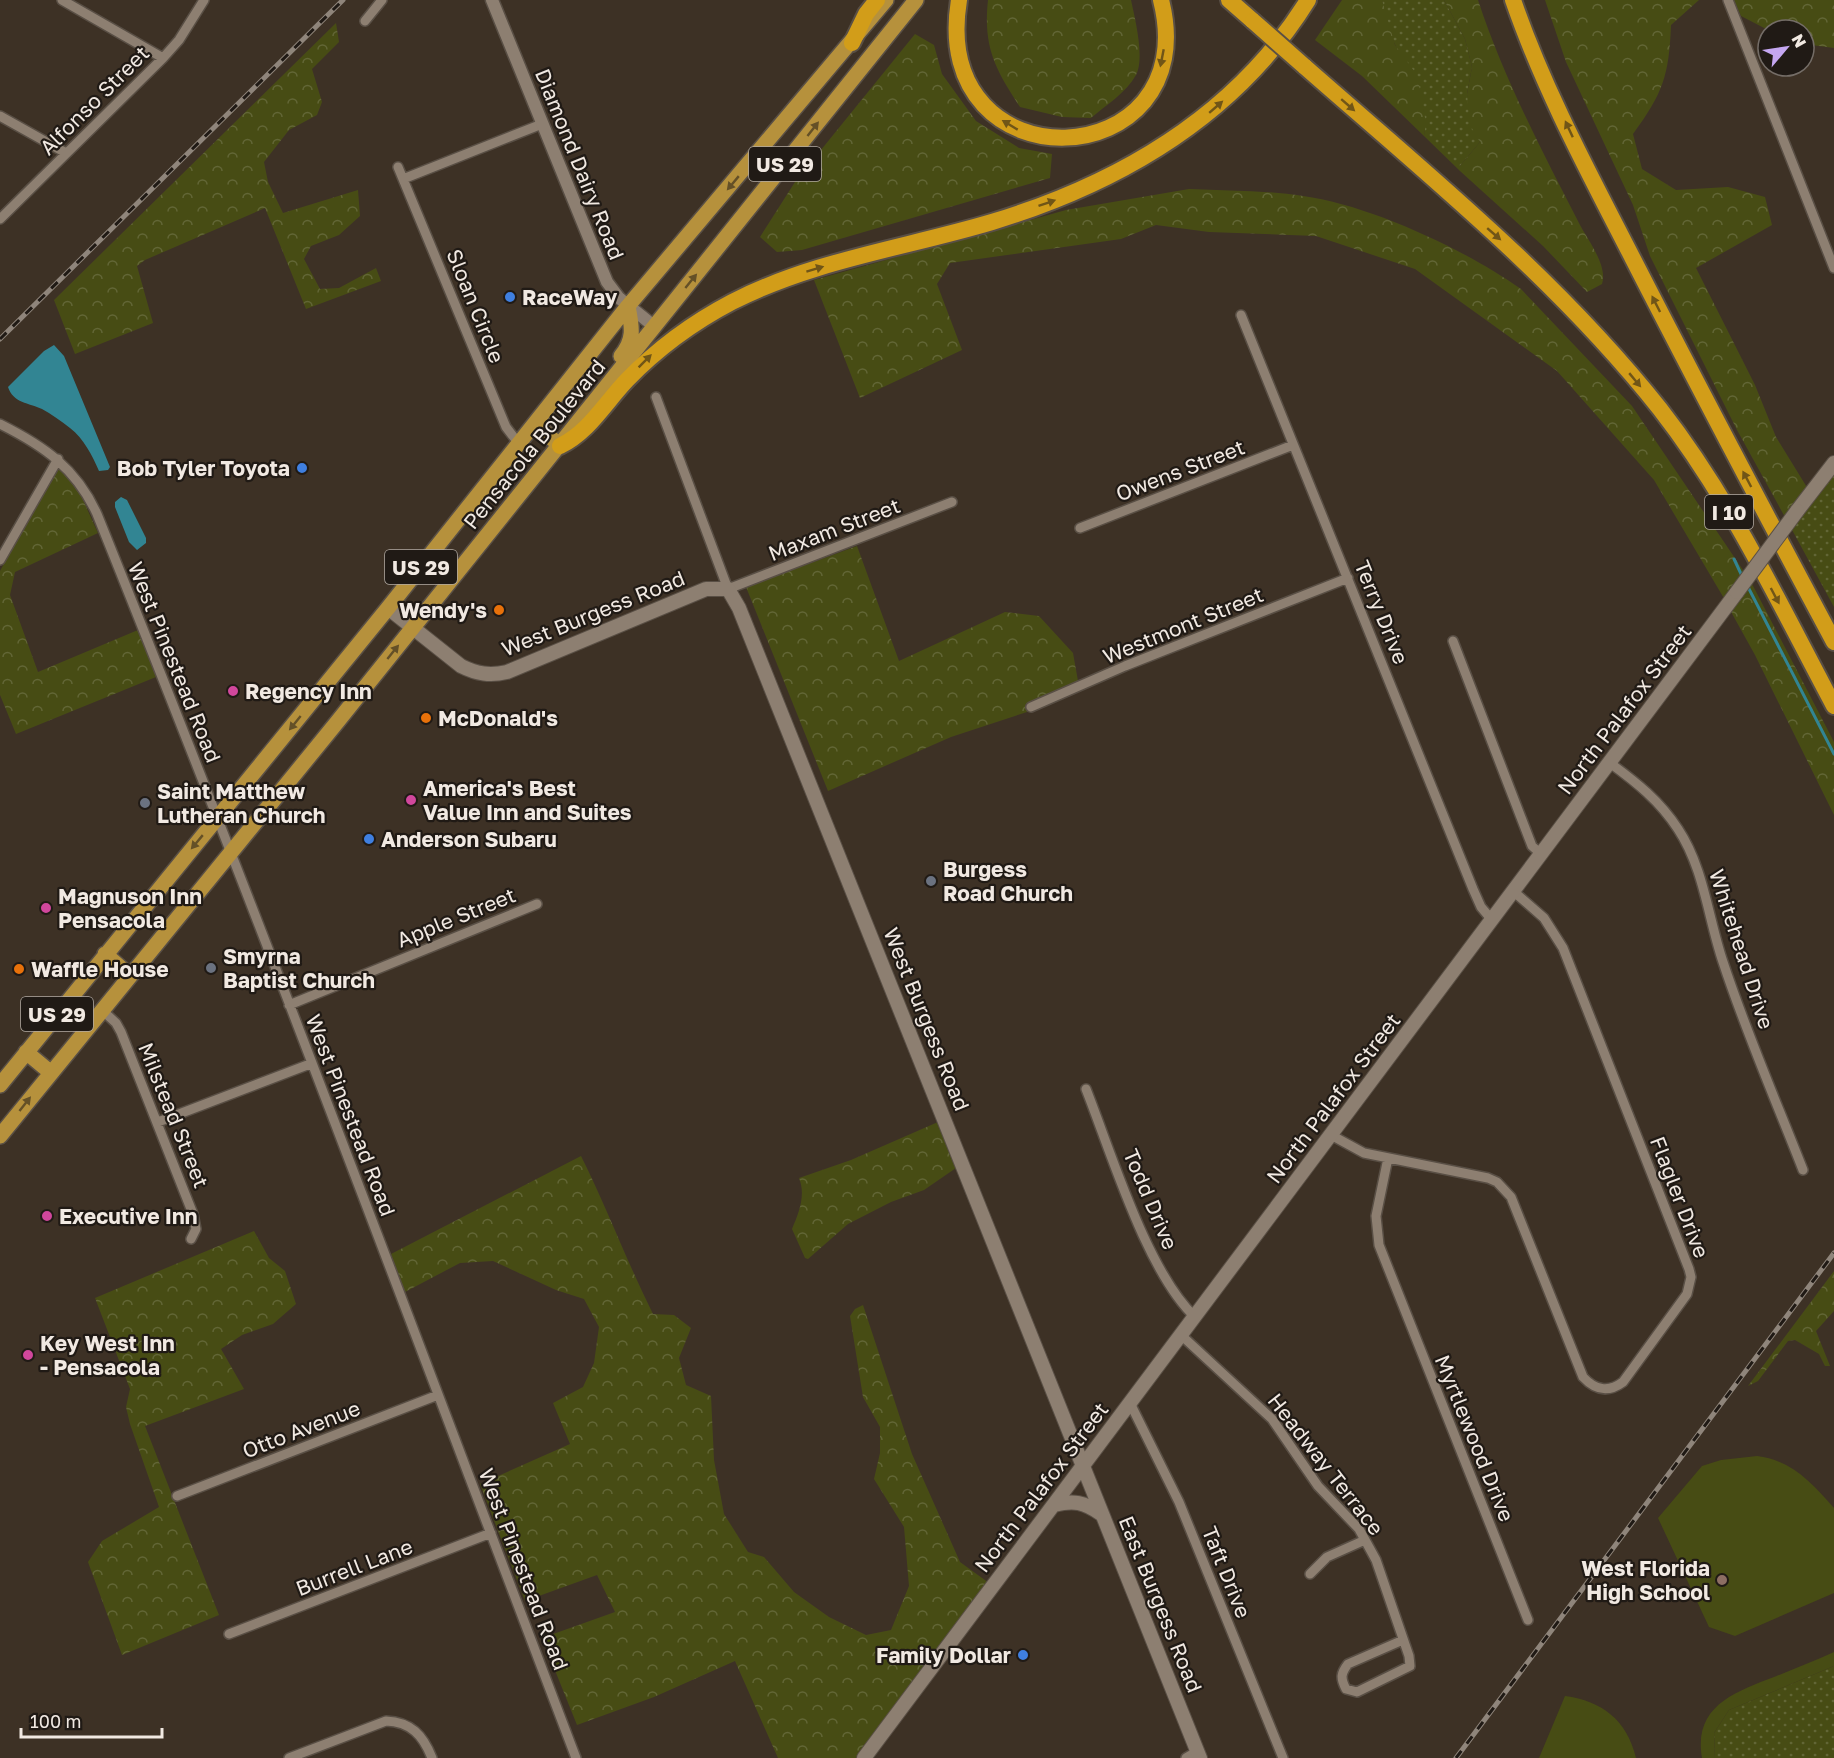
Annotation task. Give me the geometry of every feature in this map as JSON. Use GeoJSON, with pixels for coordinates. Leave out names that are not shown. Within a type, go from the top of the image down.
{"type":"FeatureCollection","features":[{"type":"Feature","properties":{"kind":"highway"},"geometry":{"type":"LineString","coordinates":[[852,43],[866,14],[877,0]]}},
{"type":"Feature","properties":{"kind":"highway"},"geometry":{"type":"LineString","coordinates":[[959,0],[957,25],[962,63],[975,92],[984,104],[1006,123],[1021,131],[1064,140],[1096,134],[1112,127],[1145,98],[1159,72],[1163,56],[1165,24],[1161,0]]}},
{"type":"Feature","properties":{"kind":"highway","name":"I 10"},"geometry":{"type":"LineString","coordinates":[[1229,0],[1524,260],[1612,351],[1660,410],[1716,490],[1834,706]]}},
{"type":"Feature","properties":{"kind":"highway"},"geometry":{"type":"LineString","coordinates":[[557,443],[578,437],[654,353],[702,319],[741,298],[813,269],[992,222],[1082,190],[1145,159],[1194,125],[1238,87],[1282,36],[1308,0]]}},
{"type":"Feature","properties":{"kind":"highway","name":"I 10"},"geometry":{"type":"LineString","coordinates":[[1514,0],[1520,21],[1589,172],[1711,412],[1834,642]]}},
{"type":"Feature","properties":{"kind":"main road","name":"Pensacola Boulevard"},"geometry":{"type":"LineString","coordinates":[[0,1085],[388,608],[628,306],[886,0]]}},
{"type":"Feature","properties":{"kind":"main road","name":"Pensacola Boulevard"},"geometry":{"type":"LineString","coordinates":[[0,1136],[506,512],[557,443],[655,327],[915,0]]}},
{"type":"Feature","properties":{"kind":"main road"},"geometry":{"type":"LineString","coordinates":[[536,424],[557,443],[630,345],[633,332],[628,306]]}},
{"type":"Feature","properties":{"kind":"main road","name":"North Palafox Street"},"geometry":{"type":"LineString","coordinates":[[864,1758],[1834,462]]}},
{"type":"Feature","properties":{"kind":"main road","name":"West Burgess Road"},"geometry":{"type":"LineString","coordinates":[[388,608],[461,666],[473,672],[495,674],[507,672],[706,589],[728,589],[739,608],[904,1015],[1082,1467]]}},
{"type":"Feature","properties":{"kind":"main road"},"geometry":{"type":"LineString","coordinates":[[105,954],[129,975]]}},
{"type":"Feature","properties":{"kind":"main road"},"geometry":{"type":"LineString","coordinates":[[26,1052],[50,1072]]}},
{"type":"Feature","properties":{"kind":"main road","name":"East Burgess Road"},"geometry":{"type":"LineString","coordinates":[[1082,1467],[1195,1756]]}},
{"type":"Feature","properties":{"kind":"main road"},"geometry":{"type":"LineString","coordinates":[[1053,1505],[1081,1502],[1102,1515]]}},
{"type":"Feature","properties":{"kind":"street"},"geometry":{"type":"LineString","coordinates":[[62,0],[163,58]]}},
{"type":"Feature","properties":{"kind":"street","name":"Alfonso Street"},"geometry":{"type":"LineString","coordinates":[[0,219],[163,58],[179,40],[204,0]]}},
{"type":"Feature","properties":{"kind":"street"},"geometry":{"type":"LineString","coordinates":[[365,21],[382,0]]}},
{"type":"Feature","properties":{"kind":"street","name":"Diamond Dairy Road"},"geometry":{"type":"LineString","coordinates":[[492,0],[607,282],[628,306],[655,327]]}},
{"type":"Feature","properties":{"kind":"street"},"geometry":{"type":"LineString","coordinates":[[1728,0],[1834,268]]}},
{"type":"Feature","properties":{"kind":"street"},"geometry":{"type":"LineString","coordinates":[[0,116],[66,153]]}},
{"type":"Feature","properties":{"kind":"street"},"geometry":{"type":"LineString","coordinates":[[403,179],[542,124]]}},
{"type":"Feature","properties":{"kind":"street","name":"Sloan Circle"},"geometry":{"type":"LineString","coordinates":[[398,167],[506,428],[519,444]]}},
{"type":"Feature","properties":{"kind":"street","name":"Terry Drive"},"geometry":{"type":"LineString","coordinates":[[1241,315],[1473,889],[1481,907],[1492,920]]}},
{"type":"Feature","properties":{"kind":"street","name":"West Burgess Road"},"geometry":{"type":"LineString","coordinates":[[656,397],[728,589]]}},
{"type":"Feature","properties":{"kind":"street","name":"West Pinestead Road"},"geometry":{"type":"LineString","coordinates":[[0,424],[42,446],[58,459],[84,488],[97,514],[232,851],[310,1064],[576,1758]]}},
{"type":"Feature","properties":{"kind":"street","name":"Owens Street"},"geometry":{"type":"LineString","coordinates":[[1080,528],[1293,445]]}},
{"type":"Feature","properties":{"kind":"street"},"geometry":{"type":"LineString","coordinates":[[0,560],[58,459]]}},
{"type":"Feature","properties":{"kind":"street","name":"Maxam Street"},"geometry":{"type":"LineString","coordinates":[[728,589],[952,502]]}},
{"type":"Feature","properties":{"kind":"street","name":"Westmont Street"},"geometry":{"type":"LineString","coordinates":[[1031,707],[1125,666],[1348,578]]}},
{"type":"Feature","properties":{"kind":"street"},"geometry":{"type":"LineString","coordinates":[[1453,641],[1532,846],[1541,854]]}},
{"type":"Feature","properties":{"kind":"street","name":"Whitehead Drive"},"geometry":{"type":"LineString","coordinates":[[1610,763],[1653,797],[1667,813],[1689,848],[1698,868],[1710,922],[1730,981],[1803,1170]]}},
{"type":"Feature","properties":{"kind":"street","name":"Flagler Drive"},"geometry":{"type":"LineString","coordinates":[[1331,1136],[1364,1153],[1488,1178],[1506,1189],[1583,1377],[1594,1387],[1609,1389],[1623,1382],[1687,1294],[1690,1287],[1689,1269],[1563,948],[1544,918],[1513,891]]}},
{"type":"Feature","properties":{"kind":"street","name":"Apple Street"},"geometry":{"type":"LineString","coordinates":[[289,1005],[537,904]]}},
{"type":"Feature","properties":{"kind":"street","name":"Milstead Street"},"geometry":{"type":"LineString","coordinates":[[102,1010],[116,1023],[121,1032],[159,1122],[194,1214],[196,1229],[191,1239]]}},
{"type":"Feature","properties":{"kind":"street"},"geometry":{"type":"LineString","coordinates":[[159,1122],[310,1064]]}},
{"type":"Feature","properties":{"kind":"street","name":"Todd Drive"},"geometry":{"type":"LineString","coordinates":[[1086,1089],[1148,1245],[1176,1296],[1195,1317]]}},
{"type":"Feature","properties":{"kind":"street","name":"Myrtlewood Drive"},"geometry":{"type":"LineString","coordinates":[[1388,1158],[1376,1216],[1376,1231],[1388,1269],[1528,1620]]}},
{"type":"Feature","properties":{"kind":"street","name":"Headway Terrace"},"geometry":{"type":"LineString","coordinates":[[1181,1335],[1272,1419],[1318,1486],[1359,1529],[1376,1560],[1403,1640],[1410,1666],[1357,1692],[1346,1689],[1341,1680],[1342,1672],[1348,1664],[1403,1640]]}},
{"type":"Feature","properties":{"kind":"street","name":"Otto Avenue"},"geometry":{"type":"LineString","coordinates":[[177,1496],[438,1395]]}},
{"type":"Feature","properties":{"kind":"street","name":"Taft Drive"},"geometry":{"type":"LineString","coordinates":[[1130,1403],[1179,1502],[1283,1758]]}},
{"type":"Feature","properties":{"kind":"street","name":"Burrell Lane"},"geometry":{"type":"LineString","coordinates":[[229,1634],[491,1533]]}},
{"type":"Feature","properties":{"kind":"street"},"geometry":{"type":"LineString","coordinates":[[1310,1574],[1327,1557],[1365,1540]]}},
{"type":"Feature","properties":{"kind":"street"},"geometry":{"type":"LineString","coordinates":[[289,1758],[386,1721],[397,1722],[413,1729],[421,1736],[432,1758]]}},
{"type":"Feature","properties":{"kind":"green space"},"geometry":{"type":"Polygon","coordinates":[[[988,0],[1131,0],[1140,59],[1136,75],[1121,93],[1091,118],[1062,117],[1020,107],[998,69],[989,44],[988,0]]]}},
{"type":"Feature","properties":{"kind":"green space"},"geometry":{"type":"Polygon","coordinates":[[[1342,0],[1382,0],[1395,45],[1417,75],[1426,123],[1424,136],[1362,76],[1315,40],[1342,0]]]}},
{"type":"Feature","properties":{"kind":"green space"},"geometry":{"type":"Polygon","coordinates":[[[1382,0],[1444,0],[1465,39],[1472,67],[1467,94],[1480,142],[1460,166],[1460,171],[1424,136],[1421,100],[1391,35],[1382,0]]]}},
{"type":"Feature","properties":{"kind":"green space"},"geometry":{"type":"Polygon","coordinates":[[[1444,0],[1478,0],[1524,114],[1600,261],[1602,284],[1587,292],[1543,246],[1460,171],[1460,166],[1480,142],[1470,125],[1467,94],[1472,67],[1465,39],[1444,0]]]}},
{"type":"Feature","properties":{"kind":"green space"},"geometry":{"type":"Polygon","coordinates":[[[1545,0],[1699,0],[1671,25],[1666,71],[1658,95],[1633,134],[1642,169],[1676,190],[1728,187],[1765,197],[1772,225],[1696,268],[1755,385],[1776,437],[1808,489],[1786,519],[1737,430],[1650,256],[1633,205],[1566,62],[1545,0]]]}},
{"type":"Feature","properties":{"kind":"green space"},"geometry":{"type":"Polygon","coordinates":[[[1734,0],[1834,0],[1834,48],[1816,46],[1816,18],[1756,18],[1756,24],[1741,16],[1734,0]]]}},
{"type":"Feature","properties":{"kind":"green space"},"geometry":{"type":"Polygon","coordinates":[[[336,23],[339,42],[312,69],[322,102],[317,115],[289,130],[264,162],[268,182],[283,213],[358,190],[360,216],[339,235],[311,246],[304,259],[320,289],[339,288],[376,268],[381,281],[306,309],[265,208],[145,260],[137,266],[153,323],[75,354],[54,300],[336,23]]]}},
{"type":"Feature","properties":{"kind":"green space"},"geometry":{"type":"Polygon","coordinates":[[[915,34],[934,45],[942,74],[976,121],[1019,148],[1052,154],[1050,178],[802,250],[777,252],[760,237],[795,182],[915,34]]]}},
{"type":"Feature","properties":{"kind":"green space"},"geometry":{"type":"Polygon","coordinates":[[[1189,189],[1289,194],[1358,209],[1446,245],[1499,274],[1521,289],[1632,406],[1745,573],[1725,600],[1654,480],[1557,371],[1415,269],[1316,236],[1209,232],[1156,225],[1121,239],[950,263],[937,284],[962,350],[860,398],[814,280],[1066,210],[1189,189]]]}},
{"type":"Feature","properties":{"kind":"green space"},"geometry":{"type":"Polygon","coordinates":[[[58,466],[79,491],[98,533],[15,572],[10,595],[38,672],[138,630],[156,677],[16,734],[0,695],[0,571],[58,466]]]}},
{"type":"Feature","properties":{"kind":"green space"},"geometry":{"type":"Polygon","coordinates":[[[1834,471],[1834,607],[1791,528],[1834,471]]]}},
{"type":"Feature","properties":{"kind":"green space"},"geometry":{"type":"Polygon","coordinates":[[[857,546],[899,661],[1005,612],[1039,616],[1073,653],[1078,681],[1025,705],[1027,712],[951,737],[828,791],[746,587],[857,546]]]}},
{"type":"Feature","properties":{"kind":"green space"},"geometry":{"type":"Polygon","coordinates":[[[1751,582],[1834,742],[1834,815],[1755,655],[1730,610],[1751,582]]]}},
{"type":"Feature","properties":{"kind":"green space"},"geometry":{"type":"Polygon","coordinates":[[[938,1122],[956,1168],[924,1190],[891,1202],[848,1224],[808,1259],[805,1258],[792,1229],[802,1197],[799,1178],[851,1160],[938,1122]]]}},
{"type":"Feature","properties":{"kind":"green space"},"geometry":{"type":"Polygon","coordinates":[[[581,1156],[653,1314],[674,1315],[691,1328],[679,1358],[686,1385],[711,1396],[714,1460],[724,1514],[748,1552],[764,1557],[794,1592],[829,1617],[866,1635],[891,1630],[909,1586],[904,1527],[874,1479],[880,1453],[880,1427],[863,1397],[850,1316],[855,1309],[863,1305],[912,1454],[960,1562],[989,1583],[858,1758],[778,1758],[735,1661],[654,1697],[577,1725],[542,1638],[615,1612],[597,1575],[525,1601],[480,1484],[570,1444],[553,1403],[583,1387],[594,1363],[599,1327],[584,1299],[556,1290],[493,1261],[460,1263],[405,1292],[391,1254],[581,1156]]]}},
{"type":"Feature","properties":{"kind":"green space"},"geometry":{"type":"Polygon","coordinates":[[[254,1231],[269,1258],[285,1271],[296,1304],[273,1324],[242,1335],[221,1349],[244,1389],[145,1426],[219,1615],[122,1655],[88,1562],[102,1541],[159,1507],[130,1424],[126,1407],[130,1389],[95,1298],[254,1231]]]}},
{"type":"Feature","properties":{"kind":"green space"},"geometry":{"type":"Polygon","coordinates":[[[1834,1271],[1834,1311],[1816,1331],[1830,1366],[1825,1366],[1819,1354],[1795,1340],[1788,1341],[1758,1381],[1748,1386],[1834,1271]]]}},
{"type":"Feature","properties":{"kind":"green space"},"geometry":{"type":"Polygon","coordinates":[[[1757,1456],[1780,1462],[1800,1474],[1834,1508],[1834,1593],[1735,1636],[1709,1627],[1658,1518],[1702,1466],[1721,1460],[1757,1456]]]}},
{"type":"Feature","properties":{"kind":"green space"},"geometry":{"type":"Polygon","coordinates":[[[1834,1652],[1834,1666],[1729,1710],[1714,1733],[1715,1758],[1702,1758],[1701,1740],[1704,1726],[1711,1713],[1720,1704],[1745,1689],[1834,1652]]]}},
{"type":"Feature","properties":{"kind":"green space"},"geometry":{"type":"Polygon","coordinates":[[[1834,1666],[1834,1758],[1715,1758],[1714,1733],[1729,1710],[1834,1666]]]}},
{"type":"Feature","properties":{"kind":"green space"},"geometry":{"type":"Polygon","coordinates":[[[1565,1696],[1590,1702],[1611,1715],[1626,1733],[1636,1758],[1539,1758],[1565,1696]]]}},
{"type":"Feature","properties":{"kind":"water"},"geometry":{"type":"Polygon","coordinates":[[[54,345],[64,356],[110,467],[108,470],[99,471],[83,442],[70,428],[42,409],[22,402],[10,392],[8,387],[44,351],[54,345]]]}},
{"type":"Feature","properties":{"kind":"water"},"geometry":{"type":"Polygon","coordinates":[[[121,497],[127,500],[146,538],[146,543],[137,550],[129,542],[115,507],[115,502],[121,497]]]}},
{"type":"Feature","properties":{"kind":"waterway"},"geometry":{"type":"LineString","coordinates":[[1734,559],[1742,576]]}},
{"type":"Feature","properties":{"kind":"waterway"},"geometry":{"type":"LineString","coordinates":[[1747,585],[1834,754]]}},
{"type":"Feature","properties":{"kind":"railway"},"geometry":{"type":"LineString","coordinates":[[0,339],[343,0]]}},
{"type":"Feature","properties":{"kind":"railway"},"geometry":{"type":"LineString","coordinates":[[1456,1758],[1834,1253]]}},
{"type":"Feature","properties":{"kind":"place","name":"RaceWay"},"geometry":{"type":"Point","coordinates":[510,297]}},
{"type":"Feature","properties":{"kind":"place","name":"Bob Tyler Toyota"},"geometry":{"type":"Point","coordinates":[302,468]}},
{"type":"Feature","properties":{"kind":"place","name":"Wendy's"},"geometry":{"type":"Point","coordinates":[499,610]}},
{"type":"Feature","properties":{"kind":"place","name":"Regency Inn"},"geometry":{"type":"Point","coordinates":[233,691]}},
{"type":"Feature","properties":{"kind":"place","name":"McDonald's"},"geometry":{"type":"Point","coordinates":[426,718]}},
{"type":"Feature","properties":{"kind":"place","name":"America's Best Value Inn and Suites"},"geometry":{"type":"Point","coordinates":[411,800]}},
{"type":"Feature","properties":{"kind":"place","name":"Saint Matthew Lutheran Church"},"geometry":{"type":"Point","coordinates":[145,803]}},
{"type":"Feature","properties":{"kind":"place","name":"Anderson Subaru"},"geometry":{"type":"Point","coordinates":[369,839]}},
{"type":"Feature","properties":{"kind":"place","name":"Burgess Road Church"},"geometry":{"type":"Point","coordinates":[931,881]}},
{"type":"Feature","properties":{"kind":"place","name":"Magnuson Inn Pensacola"},"geometry":{"type":"Point","coordinates":[46,908]}},
{"type":"Feature","properties":{"kind":"place","name":"Smyrna Baptist Church"},"geometry":{"type":"Point","coordinates":[211,968]}},
{"type":"Feature","properties":{"kind":"place","name":"Waffle House"},"geometry":{"type":"Point","coordinates":[19,969]}},
{"type":"Feature","properties":{"kind":"place","name":"Executive Inn"},"geometry":{"type":"Point","coordinates":[47,1216]}},
{"type":"Feature","properties":{"kind":"place","name":"Key West Inn - Pensacola"},"geometry":{"type":"Point","coordinates":[28,1355]}},
{"type":"Feature","properties":{"kind":"place","name":"West Florida High School"},"geometry":{"type":"Point","coordinates":[1722,1580]}},
{"type":"Feature","properties":{"kind":"place","name":"Family Dollar"},"geometry":{"type":"Point","coordinates":[1023,1655]}}]}
